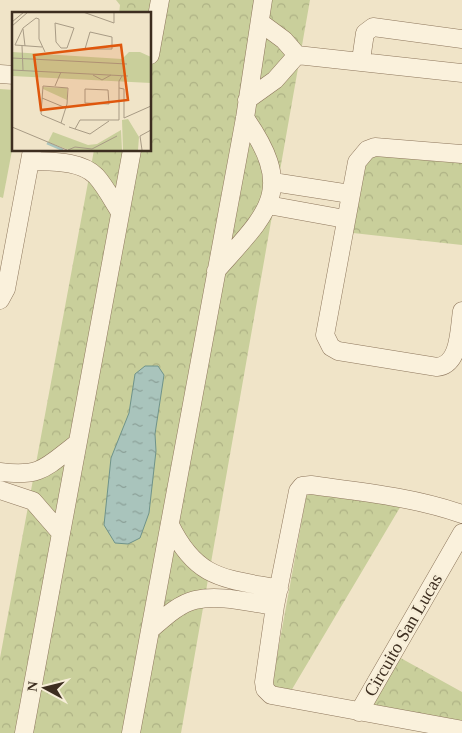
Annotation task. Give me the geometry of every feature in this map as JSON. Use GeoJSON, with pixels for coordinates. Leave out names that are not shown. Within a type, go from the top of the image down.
{"type":"FeatureCollection","features":[{"type":"Feature","properties":{"kind":"street"},"geometry":{"type":"LineString","coordinates":[[151,49],[160,0]]}},
{"type":"Feature","properties":{"kind":"street"},"geometry":{"type":"LineString","coordinates":[[131,733],[245,118],[261,24],[263,0]]}},
{"type":"Feature","properties":{"kind":"street"},"geometry":{"type":"LineString","coordinates":[[261,24],[284,40],[297,54],[462,73]]}},
{"type":"Feature","properties":{"kind":"street"},"geometry":{"type":"LineString","coordinates":[[361,60],[365,33],[373,27],[462,39]]}},
{"type":"Feature","properties":{"kind":"street"},"geometry":{"type":"LineString","coordinates":[[247,100],[274,80],[297,54]]}},
{"type":"Feature","properties":{"kind":"street"},"geometry":{"type":"LineString","coordinates":[[216,272],[244,240],[272,198],[273,182],[263,147],[245,118]]}},
{"type":"Feature","properties":{"kind":"street"},"geometry":{"type":"LineString","coordinates":[[462,154],[375,147],[366,150],[356,162],[325,330],[327,342],[338,351],[445,367],[453,360],[462,311]]}},
{"type":"Feature","properties":{"kind":"street"},"geometry":{"type":"LineString","coordinates":[[24,733],[76,444],[132,151]]}},
{"type":"Feature","properties":{"kind":"street"},"geometry":{"type":"LineString","coordinates":[[0,300],[6,289],[32,156],[86,170],[95,175],[120,212]]}},
{"type":"Feature","properties":{"kind":"street"},"geometry":{"type":"LineString","coordinates":[[273,182],[350,194]]}},
{"type":"Feature","properties":{"kind":"street"},"geometry":{"type":"LineString","coordinates":[[268,205],[345,219]]}},
{"type":"Feature","properties":{"kind":"street"},"geometry":{"type":"LineString","coordinates":[[0,472],[21,474],[44,470],[76,444]]}},
{"type":"Feature","properties":{"kind":"street","name":"Circuito San Lucas"},"geometry":{"type":"LineString","coordinates":[[462,514],[407,498],[305,484],[298,491],[277,598],[264,682],[267,693],[359,712],[462,730]]}},
{"type":"Feature","properties":{"kind":"street"},"geometry":{"type":"LineString","coordinates":[[0,490],[34,501],[60,532]]}},
{"type":"Feature","properties":{"kind":"street"},"geometry":{"type":"LineString","coordinates":[[170,525],[182,548],[199,566],[222,578],[277,598]]}},
{"type":"Feature","properties":{"kind":"street","name":"Circuito San Lucas"},"geometry":{"type":"LineString","coordinates":[[359,712],[462,533]]}},
{"type":"Feature","properties":{"kind":"street"},"geometry":{"type":"LineString","coordinates":[[150,630],[173,611],[194,600],[277,598]]}},
{"type":"Feature","properties":{"kind":"green space"},"geometry":{"type":"Polygon","coordinates":[[[116,0],[310,0],[181,733],[0,733],[0,658],[94,151],[151,151],[151,12],[119,12],[120,5],[116,0]]]}},
{"type":"Feature","properties":{"kind":"green space"},"geometry":{"type":"Polygon","coordinates":[[[0,89],[12,90],[12,151],[3,198],[0,197],[0,89]]]}},
{"type":"Feature","properties":{"kind":"green space"},"geometry":{"type":"Polygon","coordinates":[[[374,152],[462,163],[462,245],[353,233],[361,165],[374,152]]]}},
{"type":"Feature","properties":{"kind":"green space"},"geometry":{"type":"Polygon","coordinates":[[[307,492],[402,504],[291,691],[271,689],[307,492]]]}},
{"type":"Feature","properties":{"kind":"green space"},"geometry":{"type":"Polygon","coordinates":[[[397,656],[462,692],[462,721],[373,706],[397,656]]]}},
{"type":"Feature","properties":{"kind":"water"},"geometry":{"type":"Polygon","coordinates":[[[145,366],[158,366],[164,375],[155,434],[156,451],[149,513],[140,538],[128,544],[115,543],[104,525],[111,458],[129,413],[135,374],[145,366]]]}}]}
